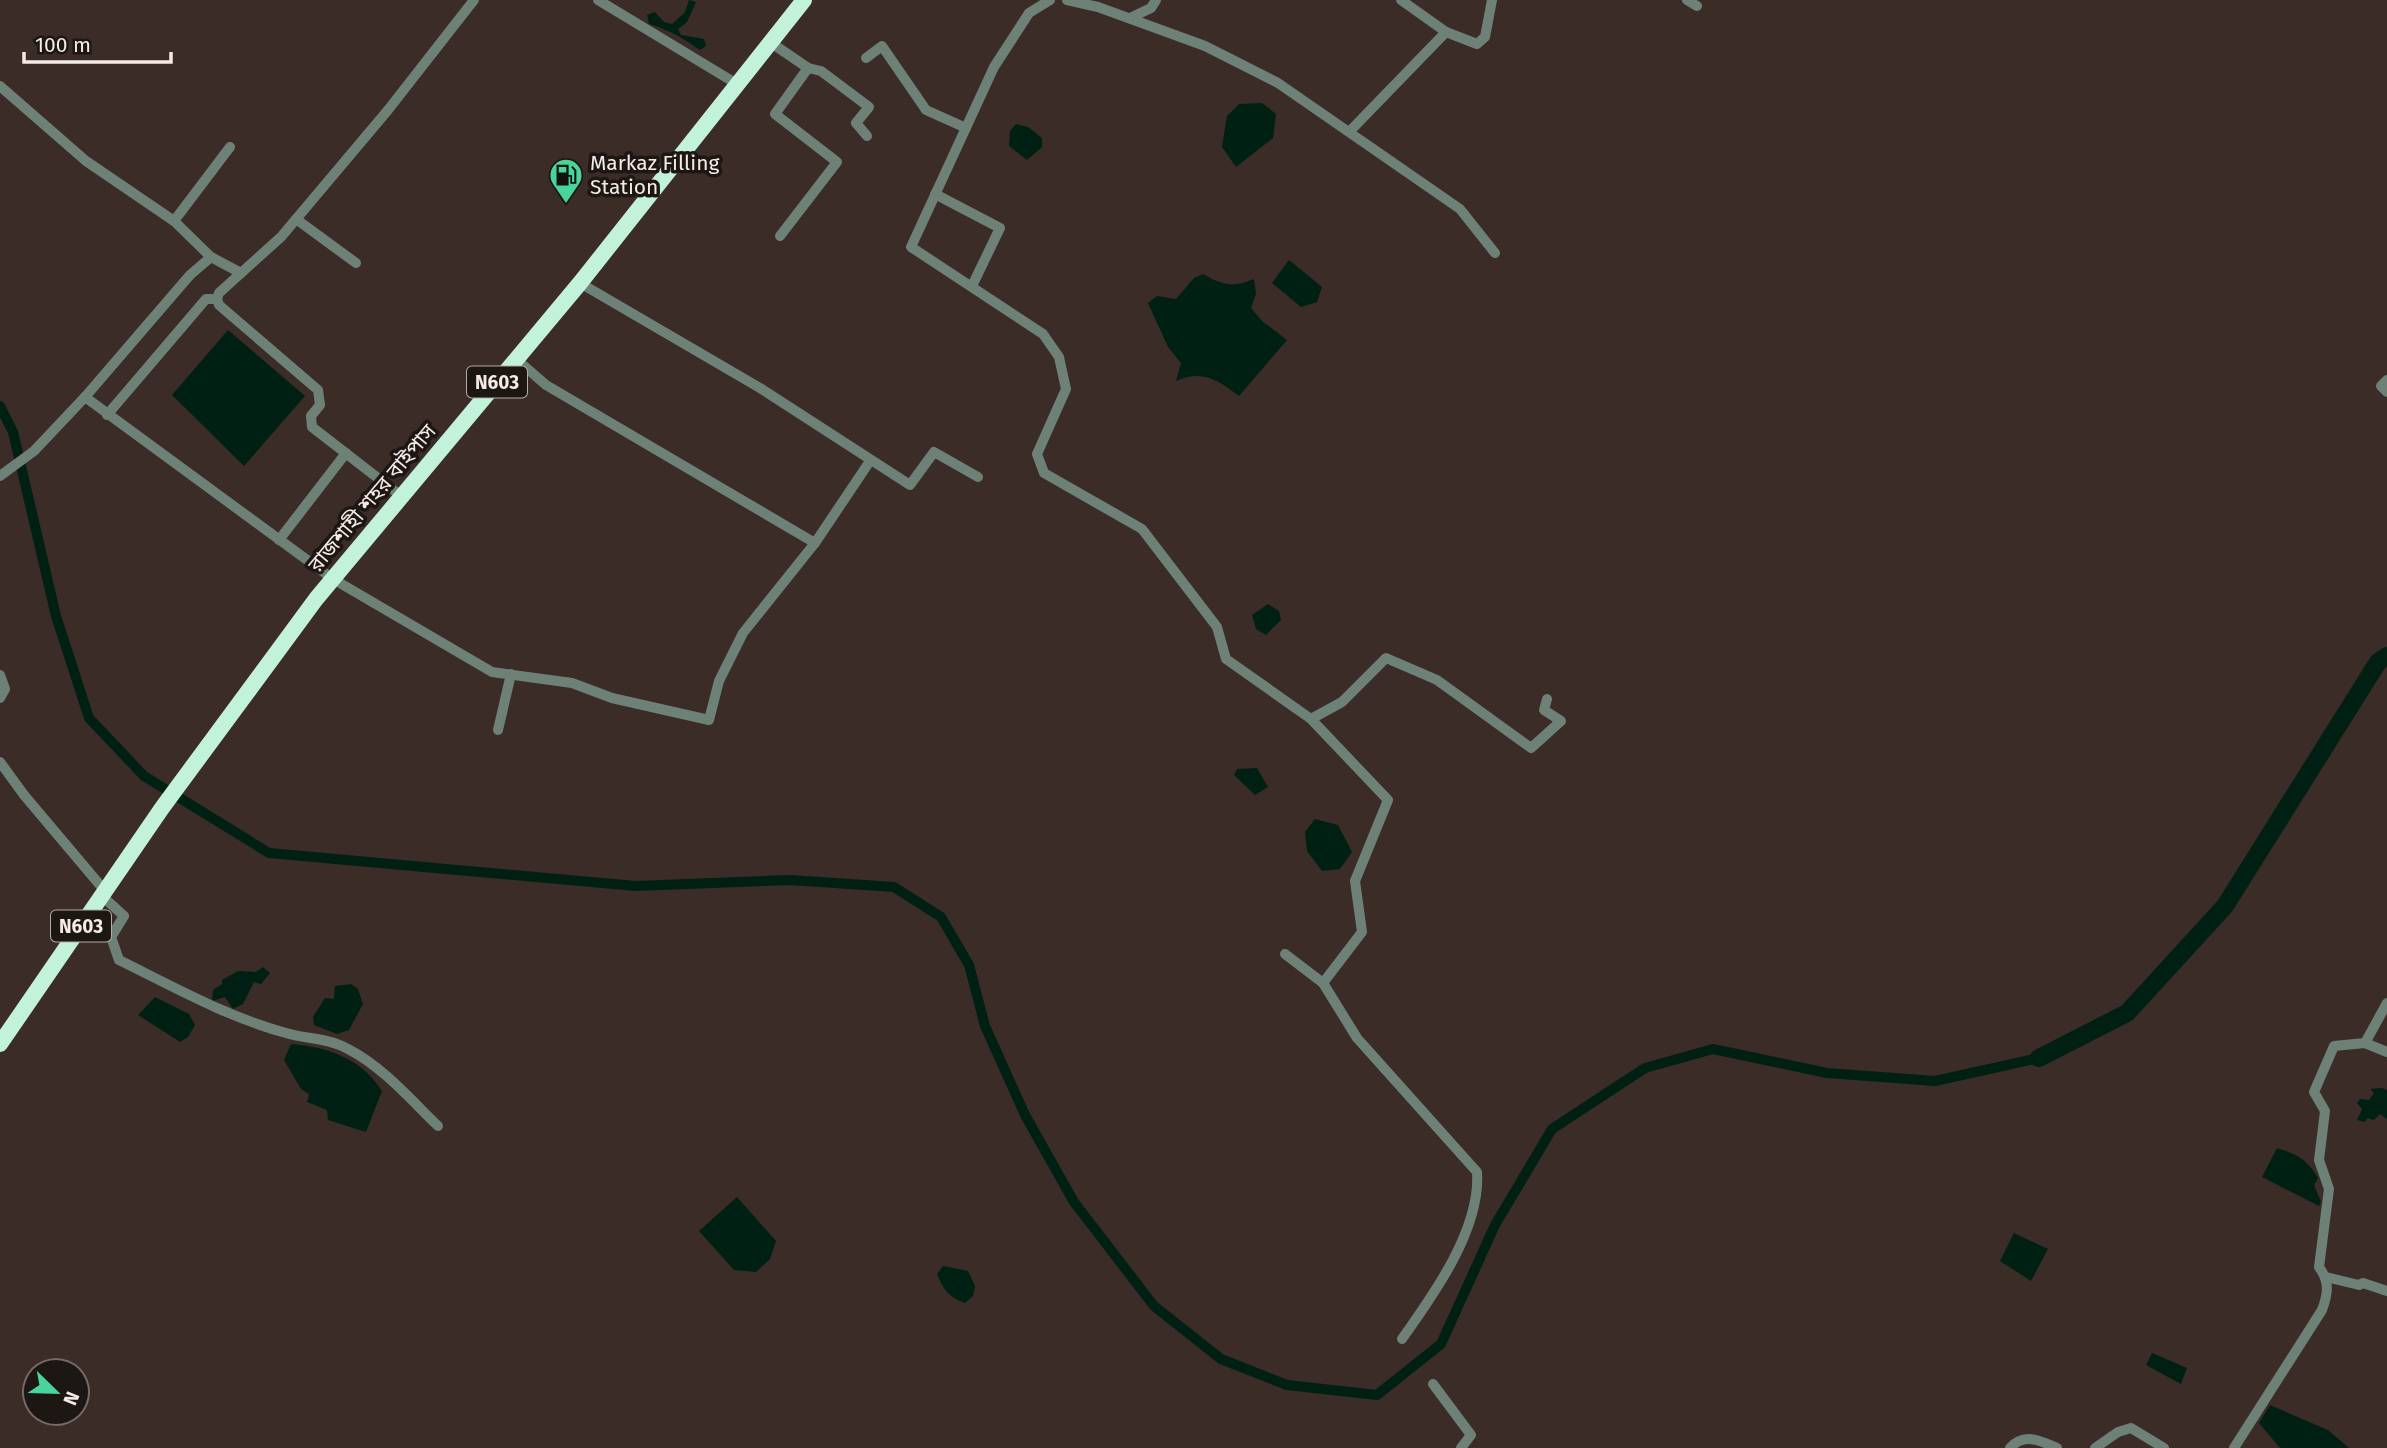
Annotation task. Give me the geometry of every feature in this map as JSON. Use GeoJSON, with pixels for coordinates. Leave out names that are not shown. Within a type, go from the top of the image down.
{"type":"FeatureCollection","features":[{"type":"Feature","properties":{"kind":"highway","name":"রাজশাহী শহর বাইপাস"},"geometry":{"type":"LineString","coordinates":[[0,1044],[162,808],[333,579],[580,283],[804,0]]}},
{"type":"Feature","properties":{"kind":"street"},"geometry":{"type":"LineString","coordinates":[[401,496],[312,427],[310,421],[320,405],[318,390],[219,304],[217,299],[219,293],[281,237],[388,110],[474,0]]}},
{"type":"Feature","properties":{"kind":"street"},"geometry":{"type":"LineString","coordinates":[[598,0],[737,84]]}},
{"type":"Feature","properties":{"kind":"street"},"geometry":{"type":"LineString","coordinates":[[1050,0],[1029,13],[995,67],[911,247],[1043,334],[1059,357],[1066,388],[1037,454],[1044,473],[1142,529],[1217,627],[1226,659],[1311,719],[1388,800],[1355,880],[1362,932],[1323,983]]}},
{"type":"Feature","properties":{"kind":"street"},"geometry":{"type":"LineString","coordinates":[[1067,0],[1130,18],[1205,46],[1278,83],[1460,209],[1495,253]]}},
{"type":"Feature","properties":{"kind":"street"},"geometry":{"type":"LineString","coordinates":[[1130,18],[1151,8],[1156,0]]}},
{"type":"Feature","properties":{"kind":"street"},"geometry":{"type":"LineString","coordinates":[[1401,0],[1446,32],[1477,44],[1485,37],[1492,0]]}},
{"type":"Feature","properties":{"kind":"street"},"geometry":{"type":"LineString","coordinates":[[1350,131],[1446,32]]}},
{"type":"Feature","properties":{"kind":"street"},"geometry":{"type":"LineString","coordinates":[[770,42],[808,68],[821,71],[869,107],[856,123],[867,136]]}},
{"type":"Feature","properties":{"kind":"street"},"geometry":{"type":"LineString","coordinates":[[866,58],[883,46],[926,110],[966,128]]}},
{"type":"Feature","properties":{"kind":"street"},"geometry":{"type":"LineString","coordinates":[[780,236],[836,162],[775,114],[808,68]]}},
{"type":"Feature","properties":{"kind":"street"},"geometry":{"type":"LineString","coordinates":[[0,86],[86,161],[174,221],[211,257],[242,273]]}},
{"type":"Feature","properties":{"kind":"street"},"geometry":{"type":"LineString","coordinates":[[174,221],[230,147]]}},
{"type":"Feature","properties":{"kind":"street"},"geometry":{"type":"LineString","coordinates":[[935,194],[999,228],[972,286]]}},
{"type":"Feature","properties":{"kind":"street"},"geometry":{"type":"LineString","coordinates":[[296,219],[356,262]]}},
{"type":"Feature","properties":{"kind":"street"},"geometry":{"type":"LineString","coordinates":[[0,476],[34,450],[85,397],[190,275],[211,257]]}},
{"type":"Feature","properties":{"kind":"street"},"geometry":{"type":"LineString","coordinates":[[580,283],[760,387],[910,485],[934,452],[978,477]]}},
{"type":"Feature","properties":{"kind":"street"},"geometry":{"type":"LineString","coordinates":[[107,415],[206,299],[217,299]]}},
{"type":"Feature","properties":{"kind":"street"},"geometry":{"type":"LineString","coordinates":[[516,359],[546,385],[815,543]]}},
{"type":"Feature","properties":{"kind":"street"},"geometry":{"type":"LineString","coordinates":[[2387,380],[2381,386],[2387,392]]}},
{"type":"Feature","properties":{"kind":"street"},"geometry":{"type":"LineString","coordinates":[[85,397],[333,579],[492,672],[572,683],[612,698],[709,720],[719,681],[743,633],[815,543],[870,461]]}},
{"type":"Feature","properties":{"kind":"street"},"geometry":{"type":"LineString","coordinates":[[279,540],[346,453]]}},
{"type":"Feature","properties":{"kind":"street"},"geometry":{"type":"LineString","coordinates":[[1311,719],[1342,702],[1386,658],[1437,680],[1531,748],[1561,721],[1544,710],[1547,699]]}},
{"type":"Feature","properties":{"kind":"street"},"geometry":{"type":"LineString","coordinates":[[498,730],[511,674]]}},
{"type":"Feature","properties":{"kind":"street"},"geometry":{"type":"LineString","coordinates":[[0,676],[5,689],[0,698]]}},
{"type":"Feature","properties":{"kind":"street"},"geometry":{"type":"LineString","coordinates":[[0,762],[103,894],[124,916],[111,937],[119,960],[221,1011],[288,1034],[303,1034],[347,1047],[373,1065],[438,1126]]}},
{"type":"Feature","properties":{"kind":"street"},"geometry":{"type":"LineString","coordinates":[[1285,954],[1323,983],[1357,1038],[1477,1172],[1478,1193],[1466,1229],[1437,1290],[1402,1339]]}},
{"type":"Feature","properties":{"kind":"street"},"geometry":{"type":"LineString","coordinates":[[2365,1043],[2387,1003]]}},
{"type":"Feature","properties":{"kind":"street"},"geometry":{"type":"LineString","coordinates":[[2234,1448],[2322,1310],[2328,1293],[2326,1277],[2319,1267],[2329,1189],[2319,1160],[2325,1111],[2314,1092],[2334,1046],[2365,1043],[2387,1052]]}},
{"type":"Feature","properties":{"kind":"street"},"geometry":{"type":"LineString","coordinates":[[2326,1277],[2358,1285],[2363,1283],[2387,1291]]}},
{"type":"Feature","properties":{"kind":"street"},"geometry":{"type":"LineString","coordinates":[[1433,1384],[1471,1435],[1461,1448]]}},
{"type":"Feature","properties":{"kind":"street"},"geometry":{"type":"LineString","coordinates":[[2095,1448],[2118,1432],[2132,1428],[2164,1448]]}},
{"type":"Feature","properties":{"kind":"street"},"geometry":{"type":"LineString","coordinates":[[2010,1448],[2015,1443],[2033,1438],[2057,1448]]}},
{"type":"Feature","properties":{"kind":"shaded area"},"geometry":{"type":"Polygon","coordinates":[[[689,0],[696,2],[687,22],[678,29],[681,35],[704,39],[706,46],[700,50],[676,35],[649,24],[647,15],[655,12],[664,22],[672,24],[685,12],[689,0]]]}},
{"type":"Feature","properties":{"kind":"shaded area"},"geometry":{"type":"Polygon","coordinates":[[[1262,103],[1276,114],[1273,138],[1236,167],[1222,147],[1227,116],[1239,104],[1262,103]]]}},
{"type":"Feature","properties":{"kind":"shaded area"},"geometry":{"type":"Polygon","coordinates":[[[1016,124],[1028,127],[1042,138],[1042,147],[1027,160],[1009,146],[1010,131],[1016,124]]]}},
{"type":"Feature","properties":{"kind":"shaded area"},"geometry":{"type":"Polygon","coordinates":[[[1289,260],[1322,287],[1317,302],[1301,307],[1272,283],[1289,260]]]}},
{"type":"Feature","properties":{"kind":"shaded area"},"geometry":{"type":"Polygon","coordinates":[[[1203,274],[1228,284],[1240,284],[1254,279],[1256,294],[1251,308],[1262,321],[1287,340],[1239,396],[1224,385],[1202,376],[1176,381],[1181,363],[1168,347],[1148,303],[1157,296],[1176,299],[1194,278],[1203,274]]]}},
{"type":"Feature","properties":{"kind":"shaded area"},"geometry":{"type":"Polygon","coordinates":[[[228,330],[305,396],[244,466],[172,395],[228,330]]]}},
{"type":"Feature","properties":{"kind":"shaded area"},"geometry":{"type":"Polygon","coordinates":[[[1268,604],[1279,611],[1281,620],[1266,635],[1256,629],[1252,615],[1268,604]]]}},
{"type":"Feature","properties":{"kind":"shaded area"},"geometry":{"type":"Polygon","coordinates":[[[1257,768],[1268,787],[1255,795],[1234,775],[1237,769],[1257,768]]]}},
{"type":"Feature","properties":{"kind":"shaded area"},"geometry":{"type":"Polygon","coordinates":[[[1315,819],[1338,825],[1352,852],[1340,869],[1322,871],[1307,851],[1305,832],[1315,819]]]}},
{"type":"Feature","properties":{"kind":"shaded area"},"geometry":{"type":"Polygon","coordinates":[[[263,967],[270,973],[261,984],[254,982],[243,1004],[233,1009],[225,997],[212,1001],[213,990],[222,984],[222,980],[238,971],[256,972],[263,967]]]}},
{"type":"Feature","properties":{"kind":"shaded area"},"geometry":{"type":"Polygon","coordinates":[[[351,984],[358,989],[363,1004],[349,1030],[337,1034],[314,1025],[313,1017],[325,998],[334,999],[335,986],[351,984]]]}},
{"type":"Feature","properties":{"kind":"shaded area"},"geometry":{"type":"Polygon","coordinates":[[[155,997],[189,1014],[195,1025],[188,1037],[180,1042],[138,1015],[155,997]]]}},
{"type":"Feature","properties":{"kind":"shaded area"},"geometry":{"type":"Polygon","coordinates":[[[291,1044],[318,1048],[343,1057],[374,1080],[382,1091],[366,1132],[328,1120],[327,1110],[307,1102],[309,1094],[301,1089],[284,1060],[291,1044]]]}},
{"type":"Feature","properties":{"kind":"shaded area"},"geometry":{"type":"Polygon","coordinates":[[[2370,1089],[2387,1090],[2387,1119],[2380,1114],[2374,1120],[2357,1120],[2362,1109],[2357,1103],[2360,1099],[2369,1100],[2374,1093],[2370,1089]]]}},
{"type":"Feature","properties":{"kind":"shaded area"},"geometry":{"type":"Polygon","coordinates":[[[2277,1148],[2301,1158],[2310,1166],[2318,1178],[2314,1185],[2321,1202],[2319,1206],[2262,1177],[2277,1148]]]}},
{"type":"Feature","properties":{"kind":"shaded area"},"geometry":{"type":"Polygon","coordinates":[[[737,1197],[776,1241],[770,1259],[756,1272],[734,1270],[699,1231],[737,1197]]]}},
{"type":"Feature","properties":{"kind":"shaded area"},"geometry":{"type":"Polygon","coordinates":[[[2014,1233],[2048,1249],[2031,1281],[2000,1261],[2014,1233]]]}},
{"type":"Feature","properties":{"kind":"shaded area"},"geometry":{"type":"Polygon","coordinates":[[[943,1266],[968,1271],[975,1286],[973,1296],[965,1303],[951,1296],[942,1284],[937,1274],[943,1266]]]}},
{"type":"Feature","properties":{"kind":"shaded area"},"geometry":{"type":"Polygon","coordinates":[[[2152,1353],[2187,1368],[2181,1384],[2146,1365],[2152,1353]]]}},
{"type":"Feature","properties":{"kind":"shaded area"},"geometry":{"type":"Polygon","coordinates":[[[2270,1405],[2328,1430],[2349,1448],[2280,1448],[2259,1423],[2270,1405]]]}},
{"type":"Feature","properties":{"kind":"waterway"},"geometry":{"type":"LineString","coordinates":[[0,406],[13,432],[56,616],[89,718],[144,776],[269,853],[636,886],[790,880],[894,887],[941,917],[969,965],[985,1026],[1025,1115],[1074,1202],[1154,1306],[1221,1359],[1287,1385],[1377,1395],[1441,1344],[1495,1225],[1552,1129],[1645,1068],[1713,1049],[1827,1073],[1935,1081],[2039,1058]]}},
{"type":"Feature","properties":{"kind":"waterway"},"geometry":{"type":"LineString","coordinates":[[2039,1058],[2127,1013],[2225,906],[2378,662],[2387,656]]}},
{"type":"Feature","properties":{"kind":"place","name":"Markaz Filling Station"},"geometry":{"type":"Point","coordinates":[566,205]}}]}
